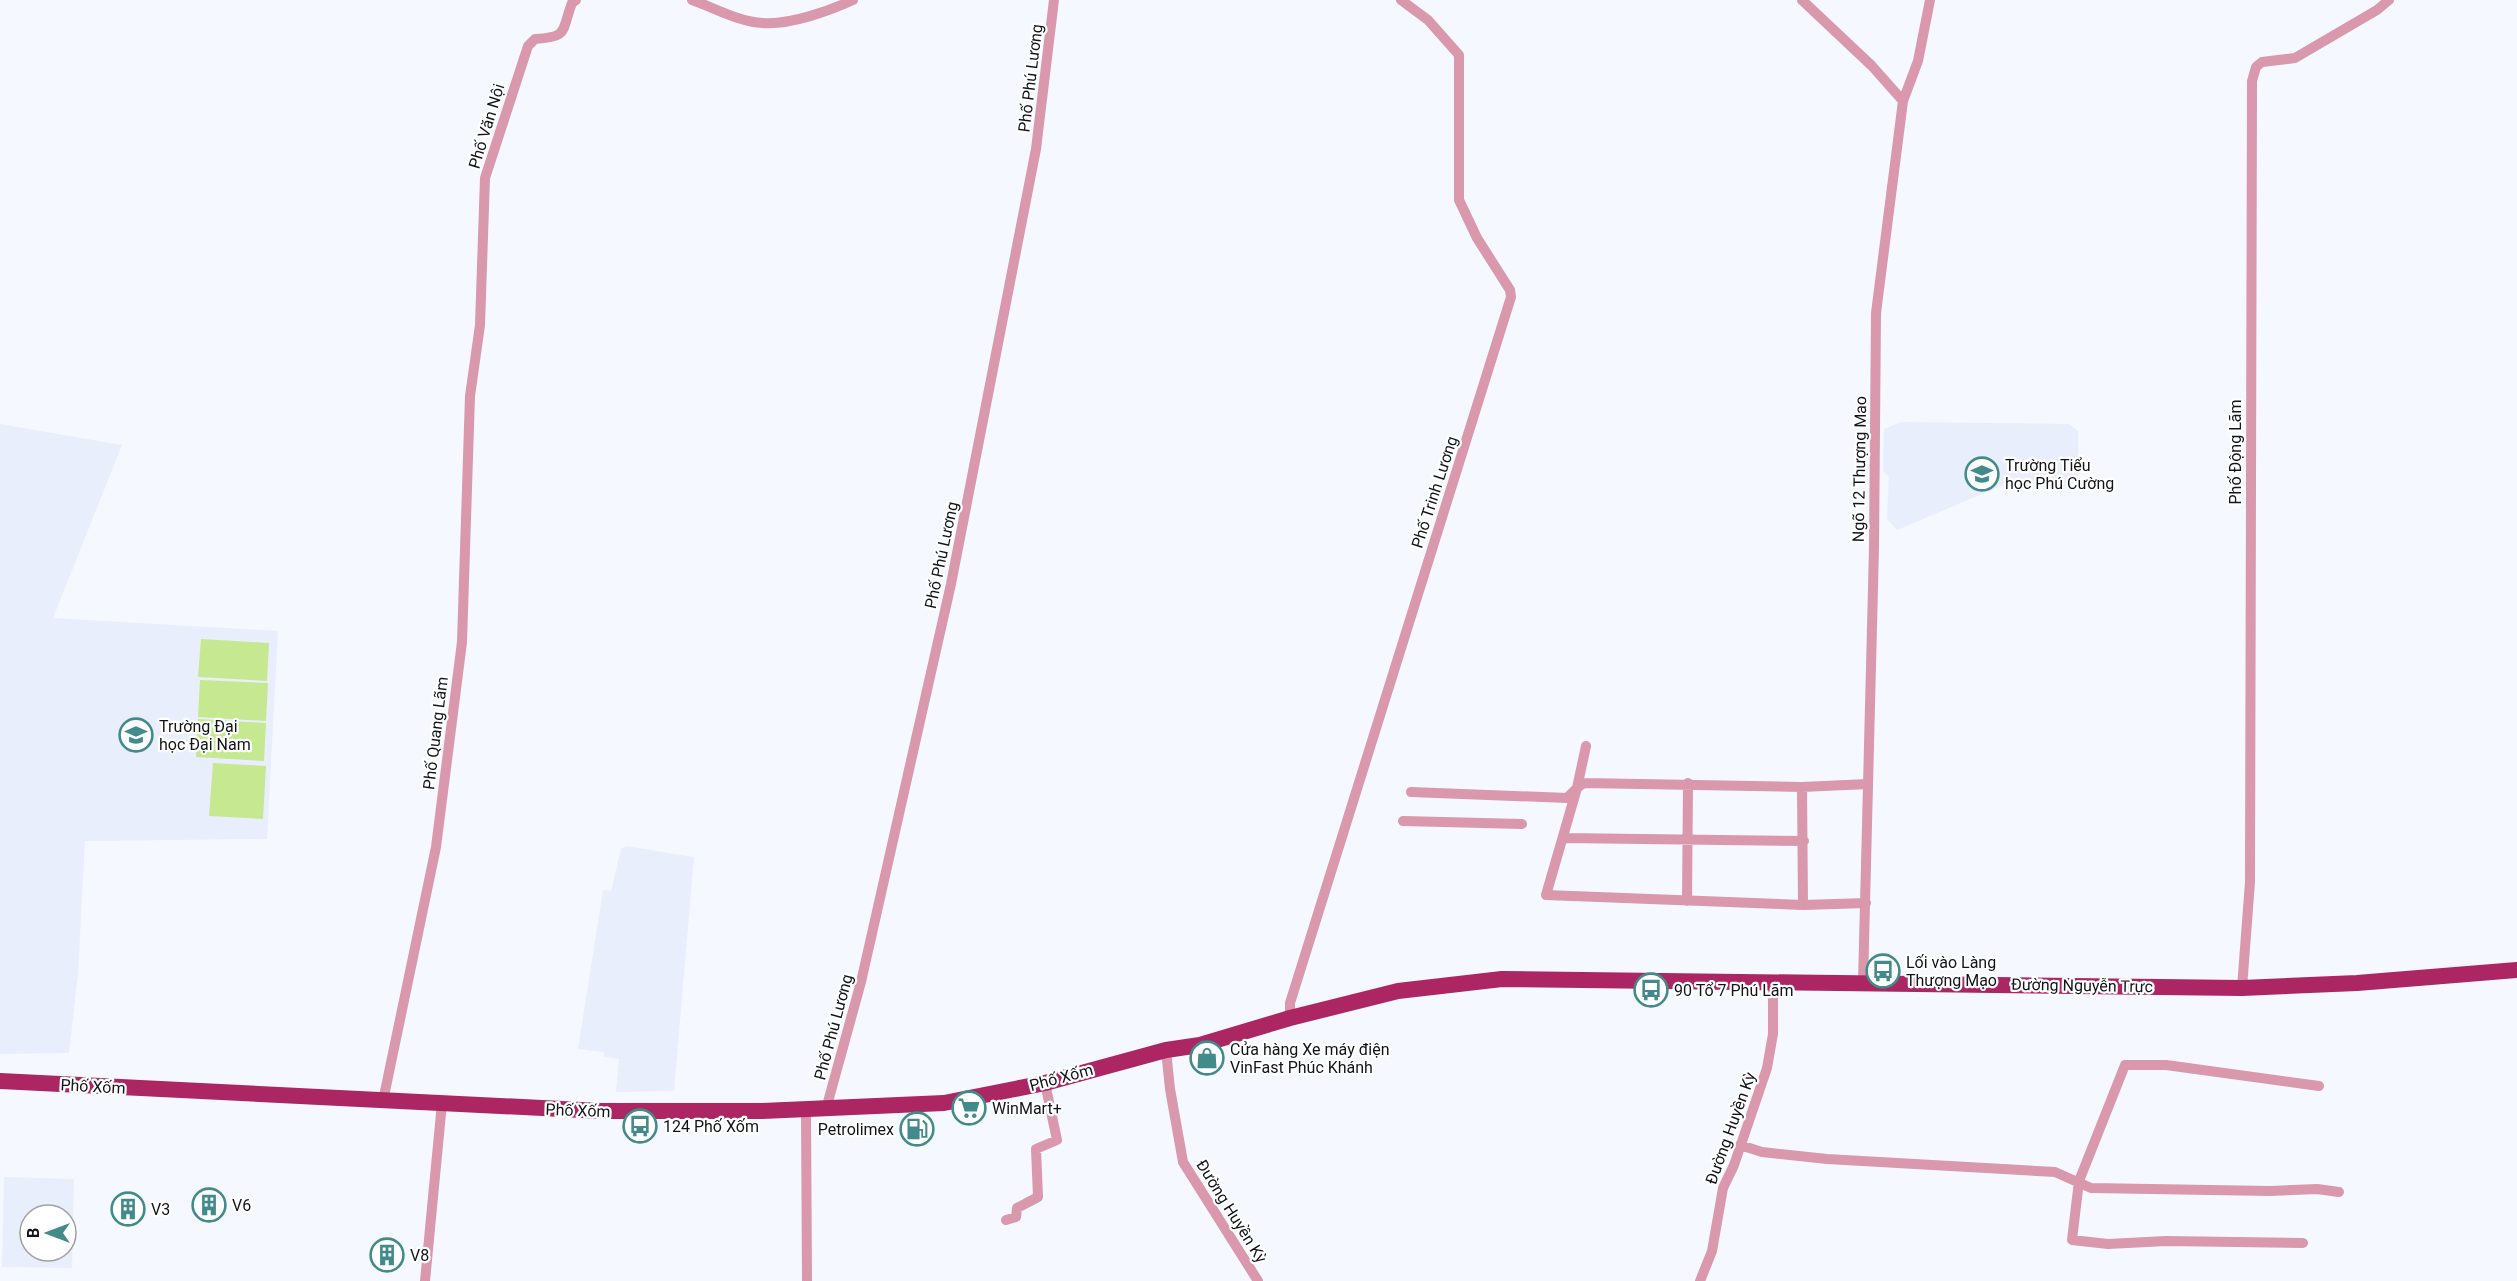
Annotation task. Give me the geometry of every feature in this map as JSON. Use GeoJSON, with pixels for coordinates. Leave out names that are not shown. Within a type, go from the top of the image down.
{"type":"FeatureCollection","features":[{"type":"Feature","properties":{"kind":"highway","name":"Đường Nguyễn Trực"},"geometry":{"type":"LineString","coordinates":[[1290,1018],[1398,991],[1502,978],[2242,988],[2357,983],[2517,970]]}},
{"type":"Feature","properties":{"kind":"highway","name":"Phố Xốm"},"geometry":{"type":"LineString","coordinates":[[0,1081],[601,1111],[806,1110],[944,1103],[1045,1083],[1166,1050],[1200,1045],[1290,1018]]}},
{"type":"Feature","properties":{"kind":"street","name":"Phố Văn Nội"},"geometry":{"type":"LineString","coordinates":[[476,363],[480,325],[485,178],[491,154],[528,46],[535,39],[556,38],[562,32],[572,3],[576,0]]}},
{"type":"Feature","properties":{"kind":"street"},"geometry":{"type":"LineString","coordinates":[[692,0],[741,18],[762,23],[792,22],[854,0]]}},
{"type":"Feature","properties":{"kind":"street","name":"Phố Phú Lương"},"geometry":{"type":"LineString","coordinates":[[826,1109],[861,982],[951,584],[1036,148],[1054,0]]}},
{"type":"Feature","properties":{"kind":"street","name":"Phố Trinh Lương"},"geometry":{"type":"LineString","coordinates":[[1290,1018],[1290,1003],[1511,297],[1510,290],[1477,238],[1460,200],[1460,55],[1428,20],[1401,0]]}},
{"type":"Feature","properties":{"kind":"street"},"geometry":{"type":"LineString","coordinates":[[1802,0],[1872,66],[1903,101]]}},
{"type":"Feature","properties":{"kind":"street","name":"Ngõ 12 Thượng Mao"},"geometry":{"type":"LineString","coordinates":[[1863,983],[1874,548],[1876,313],[1903,101],[1918,61],[1930,0]]}},
{"type":"Feature","properties":{"kind":"street","name":"Phố Động Lãm"},"geometry":{"type":"LineString","coordinates":[[2242,988],[2250,882],[2252,81],[2256,67],[2262,62],[2295,58],[2377,10],[2389,0]]}},
{"type":"Feature","properties":{"kind":"street","name":"Phố Quang Lãm"},"geometry":{"type":"LineString","coordinates":[[383,1101],[436,847],[461,654],[470,396],[476,363]]}},
{"type":"Feature","properties":{"kind":"street"},"geometry":{"type":"LineString","coordinates":[[1586,746],[1578,788],[1546,895],[1803,905],[1866,903]]}},
{"type":"Feature","properties":{"kind":"street"},"geometry":{"type":"LineString","coordinates":[[1411,792],[1568,798],[1584,783],[1802,786],[1868,784]]}},
{"type":"Feature","properties":{"kind":"street"},"geometry":{"type":"LineString","coordinates":[[1687,901],[1688,783]]}},
{"type":"Feature","properties":{"kind":"street"},"geometry":{"type":"LineString","coordinates":[[1802,786],[1803,905]]}},
{"type":"Feature","properties":{"kind":"street"},"geometry":{"type":"LineString","coordinates":[[1403,821],[1522,824]]}},
{"type":"Feature","properties":{"kind":"street"},"geometry":{"type":"LineString","coordinates":[[1563,838],[1804,841]]}},
{"type":"Feature","properties":{"kind":"street","name":"Đường Huyền Kỳ"},"geometry":{"type":"LineString","coordinates":[[1700,1281],[1712,1251],[1724,1188],[1767,1068],[1773,1034],[1773,982]]}},
{"type":"Feature","properties":{"kind":"street","name":"Đường Huyền Kỳ"},"geometry":{"type":"LineString","coordinates":[[1166,1050],[1170,1089],[1183,1162],[1258,1281]]}},
{"type":"Feature","properties":{"kind":"street"},"geometry":{"type":"LineString","coordinates":[[2303,1243],[2166,1241],[2108,1244],[2072,1240],[2079,1181],[2125,1065],[2166,1065],[2319,1086]]}},
{"type":"Feature","properties":{"kind":"street"},"geometry":{"type":"LineString","coordinates":[[1006,1220],[1016,1217],[1017,1208],[1038,1197],[1036,1149],[1057,1140],[1045,1083]]}},
{"type":"Feature","properties":{"kind":"street"},"geometry":{"type":"LineString","coordinates":[[425,1281],[442,1103]]}},
{"type":"Feature","properties":{"kind":"street"},"geometry":{"type":"LineString","coordinates":[[806,1110],[807,1281]]}},
{"type":"Feature","properties":{"kind":"street"},"geometry":{"type":"LineString","coordinates":[[1740,1145],[1762,1152],[1827,1159],[2055,1172],[2091,1188],[2270,1191],[2317,1189],[2339,1192]]}},
{"type":"Feature","properties":{"kind":"shaded area","name":"Trường Tiểu học Phú Cường"},"geometry":{"type":"Polygon","coordinates":[[[1901,422],[2069,424],[2078,431],[2078,477],[2069,486],[2041,487],[2041,481],[2008,483],[1897,530],[1887,519],[1889,477],[1883,471],[1884,429],[1901,422]]]}},
{"type":"Feature","properties":{"kind":"shaded area","name":"Trường Đại học Đại Nam"},"geometry":{"type":"Polygon","coordinates":[[[0,424],[122,445],[53,618],[278,631],[267,839],[85,841],[78,974],[69,1053],[0,1054],[0,424]]]}},
{"type":"Feature","properties":{"kind":"shaded area"},"geometry":{"type":"Polygon","coordinates":[[[626,846],[694,857],[674,1091],[616,1092],[619,1059],[604,1057],[604,1052],[578,1049],[603,890],[611,891],[621,849],[626,846]]]}},
{"type":"Feature","properties":{"kind":"shaded area"},"geometry":{"type":"Polygon","coordinates":[[[4,1177],[74,1179],[73,1203],[18,1203],[18,1263],[72,1263],[72,1268],[2,1267],[4,1177]]]}},
{"type":"Feature","properties":{"kind":"green space"},"geometry":{"type":"Polygon","coordinates":[[[201,639],[269,643],[267,681],[198,677],[201,639]]]}},
{"type":"Feature","properties":{"kind":"green space"},"geometry":{"type":"Polygon","coordinates":[[[200,680],[268,683],[266,721],[198,717],[200,680]]]}},
{"type":"Feature","properties":{"kind":"green space"},"geometry":{"type":"Polygon","coordinates":[[[198,719],[266,723],[264,761],[196,757],[198,719]]]}},
{"type":"Feature","properties":{"kind":"green space"},"geometry":{"type":"Polygon","coordinates":[[[213,763],[266,766],[263,819],[209,816],[213,763]]]}},
{"type":"Feature","properties":{"kind":"place","name":"Trường Tiểu học Phú Cường"},"geometry":{"type":"Point","coordinates":[1982,474]}},
{"type":"Feature","properties":{"kind":"place","name":"Trường Đại học Đại Nam"},"geometry":{"type":"Point","coordinates":[136,735]}},
{"type":"Feature","properties":{"kind":"place","name":"Lối vào Làng Thượng Mạo"},"geometry":{"type":"Point","coordinates":[1883,971]}},
{"type":"Feature","properties":{"kind":"place","name":"90 Tổ 7 Phú Lãm"},"geometry":{"type":"Point","coordinates":[1651,990]}},
{"type":"Feature","properties":{"kind":"place","name":"Cửa hàng Xe máy điện VinFast Phúc Khánh"},"geometry":{"type":"Point","coordinates":[1207,1058]}},
{"type":"Feature","properties":{"kind":"place","name":"WinMart+"},"geometry":{"type":"Point","coordinates":[969,1108]}},
{"type":"Feature","properties":{"kind":"place","name":"124 Phố Xốm"},"geometry":{"type":"Point","coordinates":[640,1126]}},
{"type":"Feature","properties":{"kind":"place","name":"Petrolimex"},"geometry":{"type":"Point","coordinates":[917,1129]}},
{"type":"Feature","properties":{"kind":"place","name":"V6"},"geometry":{"type":"Point","coordinates":[209,1205]}},
{"type":"Feature","properties":{"kind":"place","name":"V3"},"geometry":{"type":"Point","coordinates":[128,1209]}},
{"type":"Feature","properties":{"kind":"place","name":"V8"},"geometry":{"type":"Point","coordinates":[387,1255]}}]}
